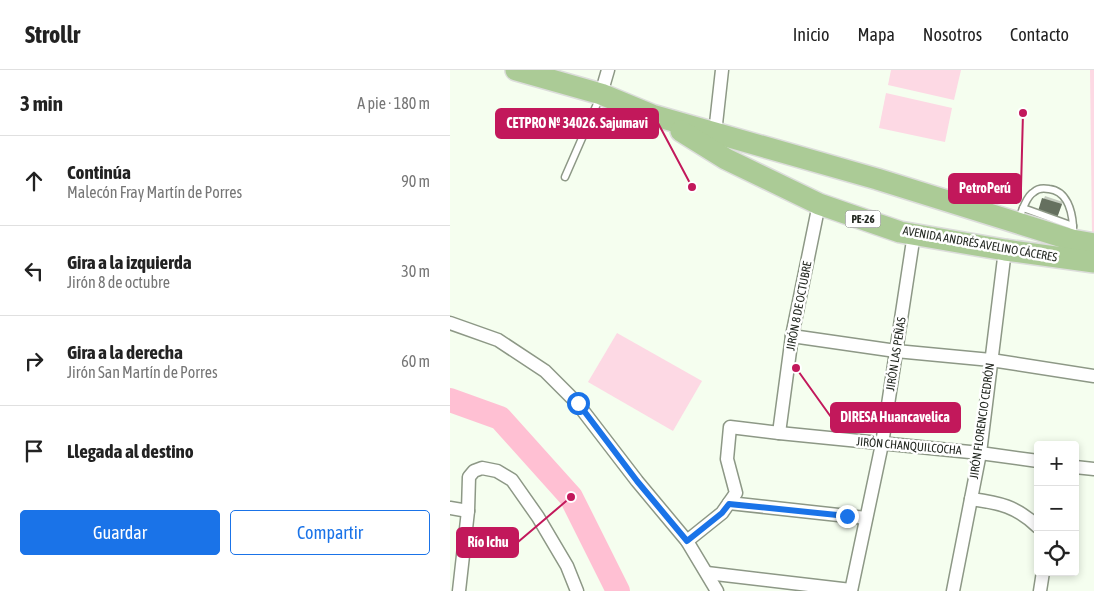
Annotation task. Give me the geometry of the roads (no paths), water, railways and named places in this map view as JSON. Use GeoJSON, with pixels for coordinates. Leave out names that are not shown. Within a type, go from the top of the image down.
{"type":"FeatureCollection","features":[{"type":"Feature","properties":{"kind":"highway","name":"AVENIDA ANDRÉS AVELINO CÁCERES"},"geometry":{"type":"LineString","coordinates":[[516,70],[601,94],[652,115],[877,179],[1020,216],[1070,242],[1094,262]]}},
{"type":"Feature","properties":{"kind":"highway","name":"AVENIDA ANDRÉS AVELINO CÁCERES"},"geometry":{"type":"LineString","coordinates":[[652,115],[726,159],[819,204],[900,232],[1005,250],[1070,242],[1094,244]]}},
{"type":"Feature","properties":{"kind":"street"},"geometry":{"type":"LineString","coordinates":[[601,94],[608,70]]}},
{"type":"Feature","properties":{"kind":"street"},"geometry":{"type":"LineString","coordinates":[[715,133],[722,70]]}},
{"type":"Feature","properties":{"kind":"street","name":"JIRÓN 8 DE OCTUBRE"},"geometry":{"type":"LineString","coordinates":[[779,433],[792,336],[819,204]]}},
{"type":"Feature","properties":{"kind":"street","name":"JIRÓN LAS PEÑAS"},"geometry":{"type":"LineString","coordinates":[[851,591],[882,444],[914,234]]}},
{"type":"Feature","properties":{"kind":"street","name":"JIRÓN FLORENCIO CEDRÓN"},"geometry":{"type":"LineString","coordinates":[[953,591],[980,453],[1005,250]]}},
{"type":"Feature","properties":{"kind":"street"},"geometry":{"type":"LineString","coordinates":[[450,323],[498,340],[545,371],[578,403],[637,481],[687,541],[717,591]]}},
{"type":"Feature","properties":{"kind":"street"},"geometry":{"type":"LineString","coordinates":[[792,336],[896,351],[991,360],[1094,376]]}},
{"type":"Feature","properties":{"kind":"street"},"geometry":{"type":"LineString","coordinates":[[687,541],[722,513],[736,493],[727,459],[730,428],[779,433]]}},
{"type":"Feature","properties":{"kind":"street","name":"JIRÓN CHANQUILCOCHA"},"geometry":{"type":"LineString","coordinates":[[779,433],[980,453],[1034,460]]}},
{"type":"Feature","properties":{"kind":"street"},"geometry":{"type":"LineString","coordinates":[[1079,467],[1094,469]]}},
{"type":"Feature","properties":{"kind":"street"},"geometry":{"type":"LineString","coordinates":[[460,591],[468,510],[469,476],[474,471],[482,468],[497,471],[512,480],[538,517],[567,566],[573,588]]}},
{"type":"Feature","properties":{"kind":"street"},"geometry":{"type":"LineString","coordinates":[[971,498],[1003,504],[1017,510],[1034,524]]}},
{"type":"Feature","properties":{"kind":"street"},"geometry":{"type":"LineString","coordinates":[[729,504],[866,518]]}},
{"type":"Feature","properties":{"kind":"street"},"geometry":{"type":"LineString","coordinates":[[450,508],[468,510]]}},
{"type":"Feature","properties":{"kind":"street"},"geometry":{"type":"LineString","coordinates":[[707,574],[851,591]]}},
{"type":"Feature","properties":{"kind":"street"},"geometry":{"type":"LineString","coordinates":[[1040,591],[1042,576]]}},
{"type":"Feature","properties":{"kind":"lane"},"geometry":{"type":"LineString","coordinates":[[565,177],[601,94]]}},
{"type":"Feature","properties":{"kind":"lane"},"geometry":{"type":"LineString","coordinates":[[1020,216],[1029,196],[1035,190],[1052,189],[1067,202],[1072,214],[1070,242]]}},
{"type":"Feature","properties":{"kind":"waterway"},"geometry":{"type":"LineString","coordinates":[[450,400],[500,418],[571,497],[618,591]]}},
{"type":"Feature","properties":{"kind":"place","name":"PetroPerú"},"geometry":{"type":"Point","coordinates":[1023,113]}},
{"type":"Feature","properties":{"kind":"place","name":"CETPRO № 34026. Sajumavi"},"geometry":{"type":"Point","coordinates":[692,187]}},
{"type":"Feature","properties":{"kind":"place","name":"DIRESA Huancavelica"},"geometry":{"type":"Point","coordinates":[796,368]}},
{"type":"Feature","properties":{"kind":"place","name":"Río Ichu"},"geometry":{"type":"Point","coordinates":[571,497]}}]}
